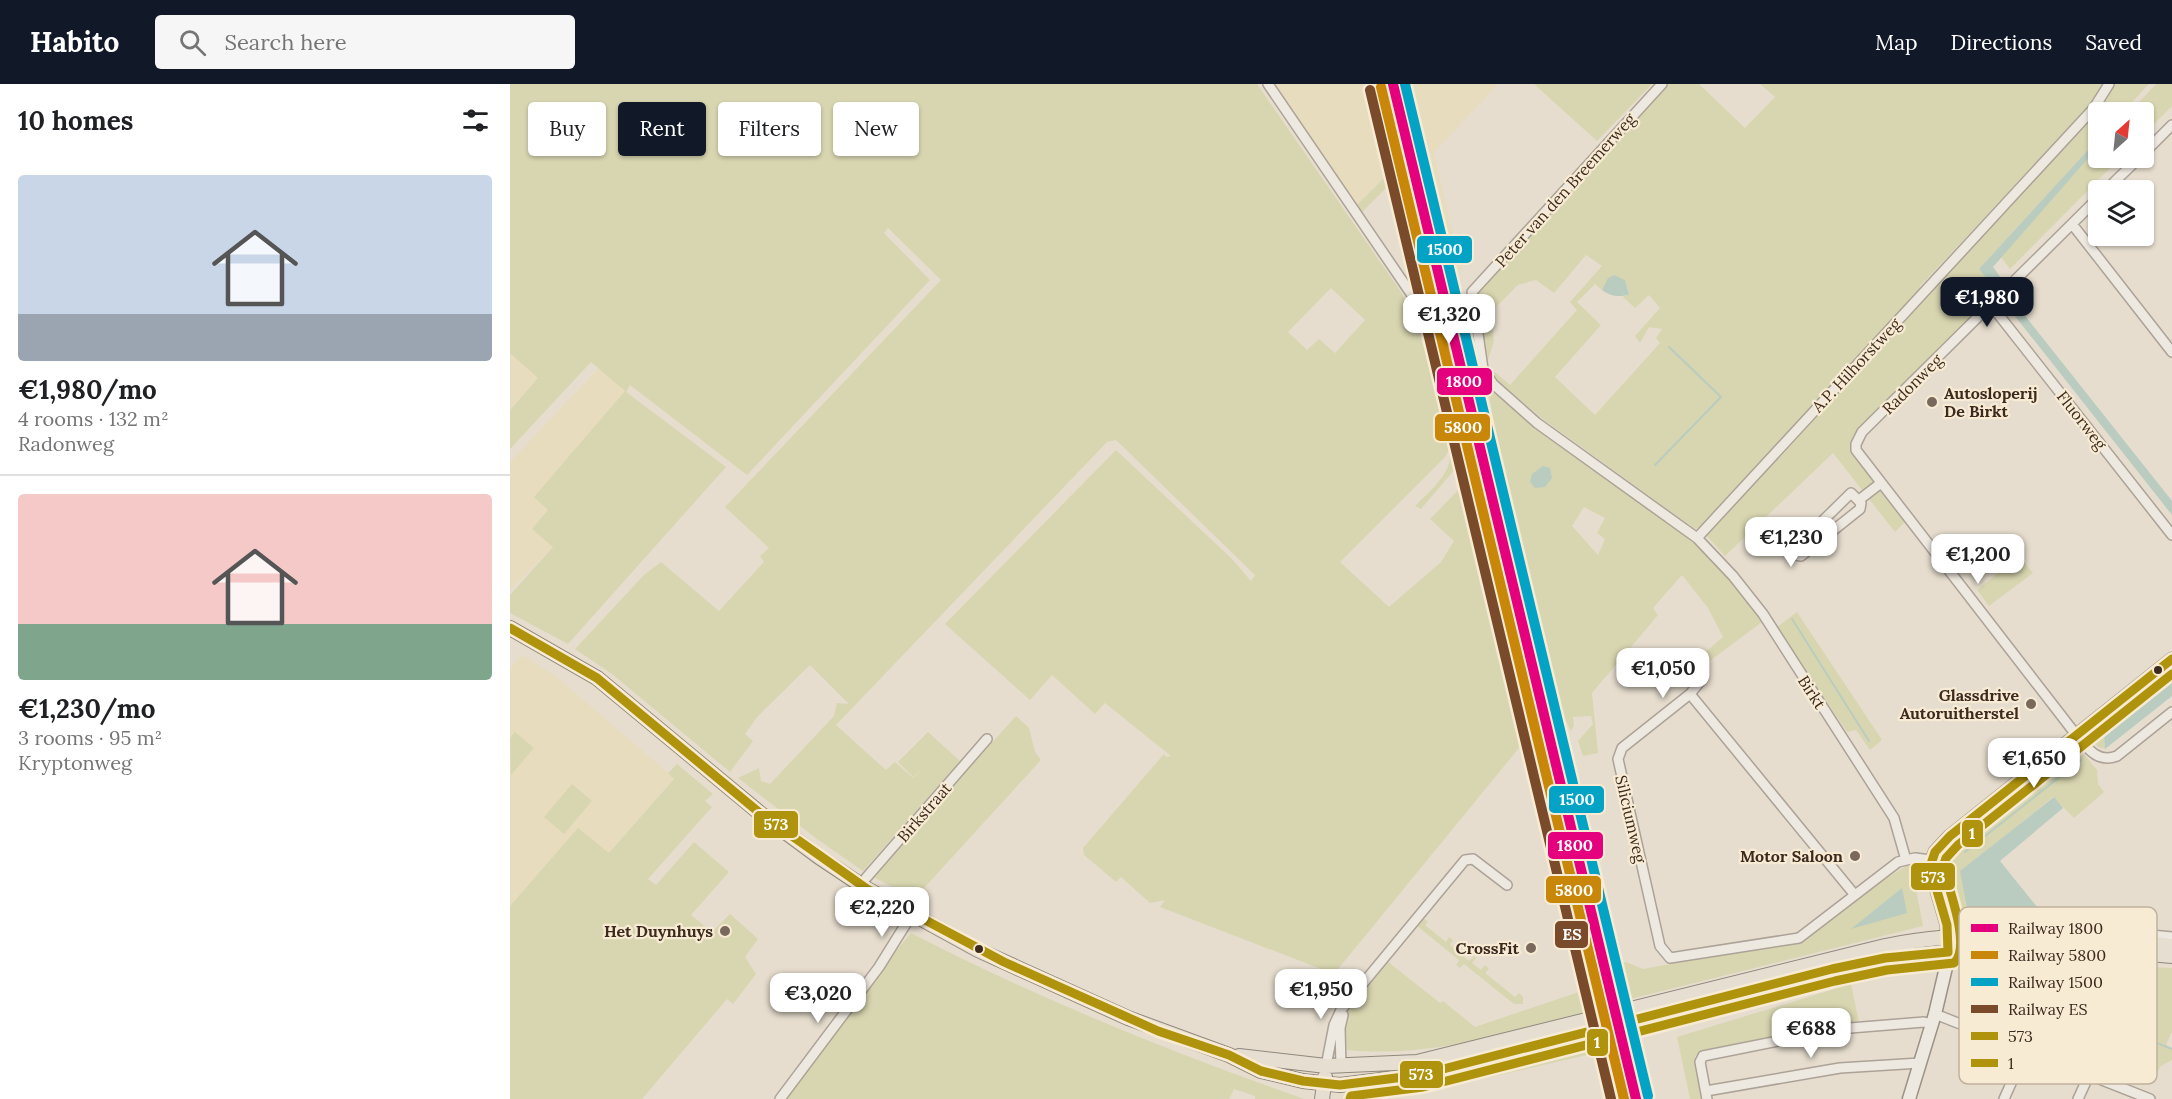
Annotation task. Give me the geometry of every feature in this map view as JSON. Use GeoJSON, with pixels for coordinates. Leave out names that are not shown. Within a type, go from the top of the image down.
{"type":"FeatureCollection","features":[{"type":"Feature","properties":{"kind":"main road"},"geometry":{"type":"LineString","coordinates":[[510,628],[597,678],[761,814],[858,890],[912,914],[987,954],[1128,1018],[1232,1056],[1261,1071],[1324,1084],[1340,1085],[1420,1075],[1598,1024]]}},
{"type":"Feature","properties":{"kind":"main road"},"geometry":{"type":"LineString","coordinates":[[1647,1012],[1885,946],[1959,936]]}},
{"type":"Feature","properties":{"kind":"main road"},"geometry":{"type":"LineString","coordinates":[[2157,945],[2172,946]]}},
{"type":"Feature","properties":{"kind":"main road"},"geometry":{"type":"LineString","coordinates":[[1232,1056],[1326,1066],[1417,1062],[1598,1024],[1885,958],[1959,951]]}},
{"type":"Feature","properties":{"kind":"main road"},"geometry":{"type":"LineString","coordinates":[[2157,955],[2172,956]]}},
{"type":"Feature","properties":{"kind":"main road"},"geometry":{"type":"LineString","coordinates":[[1322,1099],[1326,1066]]}},
{"type":"Feature","properties":{"kind":"main road"},"geometry":{"type":"LineString","coordinates":[[1338,1099],[1341,1066]]}},
{"type":"Feature","properties":{"kind":"street"},"geometry":{"type":"LineString","coordinates":[[1268,84],[1414,298],[1435,350],[1443,358],[1483,369],[1493,384],[1537,423],[1697,538]]}},
{"type":"Feature","properties":{"kind":"street","name":"Peter van den Breemerweg"},"geometry":{"type":"LineString","coordinates":[[1483,369],[1472,292],[1662,84]]}},
{"type":"Feature","properties":{"kind":"street","name":"A.P. Hilhorstweg"},"geometry":{"type":"LineString","coordinates":[[1697,538],[2094,108],[2109,84]]}},
{"type":"Feature","properties":{"kind":"street"},"geometry":{"type":"LineString","coordinates":[[2154,143],[2172,125]]}},
{"type":"Feature","properties":{"kind":"street"},"geometry":{"type":"LineString","coordinates":[[2116,180],[2129,168]]}},
{"type":"Feature","properties":{"kind":"street","name":"Radonweg"},"geometry":{"type":"LineString","coordinates":[[1881,483],[1859,456],[1856,444],[1863,432],[2088,208]]}},
{"type":"Feature","properties":{"kind":"street"},"geometry":{"type":"LineString","coordinates":[[2072,225],[2172,352]]}},
{"type":"Feature","properties":{"kind":"street","name":"Fluorweg"},"geometry":{"type":"LineString","coordinates":[[1991,305],[2172,535]]}},
{"type":"Feature","properties":{"kind":"street"},"geometry":{"type":"LineString","coordinates":[[1859,500],[1881,483],[2077,736],[2097,757],[2108,759],[2117,756],[2172,712]]}},
{"type":"Feature","properties":{"kind":"street"},"geometry":{"type":"LineString","coordinates":[[1847,494],[1854,494],[1859,500],[1862,506],[1860,509],[1801,556],[1796,555],[1795,548],[1847,494]]}},
{"type":"Feature","properties":{"kind":"street"},"geometry":{"type":"LineString","coordinates":[[1824,518],[1834,529]]}},
{"type":"Feature","properties":{"kind":"street","name":"Birkt"},"geometry":{"type":"LineString","coordinates":[[1697,538],[1763,614],[1894,818],[1906,860]]}},
{"type":"Feature","properties":{"kind":"street"},"geometry":{"type":"LineString","coordinates":[[1931,860],[1950,836],[2172,659]]}},
{"type":"Feature","properties":{"kind":"street","name":"Siliciumweg"},"geometry":{"type":"LineString","coordinates":[[1703,678],[1690,694],[1622,748],[1618,759],[1660,946],[1670,958],[1678,959],[1799,938],[1854,894],[1898,862],[1906,860]]}},
{"type":"Feature","properties":{"kind":"street"},"geometry":{"type":"LineString","coordinates":[[1690,694],[1854,894]]}},
{"type":"Feature","properties":{"kind":"street","name":"Birkstraat"},"geometry":{"type":"LineString","coordinates":[[858,890],[987,739]]}},
{"type":"Feature","properties":{"kind":"street"},"geometry":{"type":"LineString","coordinates":[[1326,1066],[1334,1024],[1465,860],[1473,860],[1507,885]]}},
{"type":"Feature","properties":{"kind":"street"},"geometry":{"type":"LineString","coordinates":[[1906,860],[1931,860]]}},
{"type":"Feature","properties":{"kind":"street"},"geometry":{"type":"LineString","coordinates":[[1909,1099],[1934,1019],[1948,952],[1948,936],[1931,860]]}},
{"type":"Feature","properties":{"kind":"street"},"geometry":{"type":"LineString","coordinates":[[780,1099],[883,962],[912,914]]}},
{"type":"Feature","properties":{"kind":"street"},"geometry":{"type":"LineString","coordinates":[[2157,935],[2172,937]]}},
{"type":"Feature","properties":{"kind":"street"},"geometry":{"type":"LineString","coordinates":[[1341,1066],[1341,1019],[1348,1004]]}},
{"type":"Feature","properties":{"kind":"street"},"geometry":{"type":"LineString","coordinates":[[1920,1063],[1840,1068],[1707,1095],[1700,1062],[1703,1056],[1838,1029],[1924,1022],[1934,1019],[1959,1027]]}},
{"type":"Feature","properties":{"kind":"street"},"geometry":{"type":"LineString","coordinates":[[2004,1099],[2011,1084]]}},
{"type":"Feature","properties":{"kind":"street"},"geometry":{"type":"LineString","coordinates":[[2078,1099],[2085,1084]]}},
{"type":"Feature","properties":{"kind":"street"},"geometry":{"type":"LineString","coordinates":[[2112,1084],[2150,1099]]}},
{"type":"Feature","properties":{"kind":"shaded area"},"geometry":{"type":"Polygon","coordinates":[[[510,84],[1257,84],[1401,292],[1428,349],[1452,445],[1445,457],[1340,562],[1389,607],[1441,562],[1454,541],[1430,519],[1469,479],[1485,529],[1483,533],[1532,732],[1334,974],[1160,907],[1165,900],[1150,903],[1121,877],[1116,882],[1084,855],[1083,848],[1164,754],[1166,757],[1171,756],[1105,703],[1095,714],[1052,675],[1030,700],[945,624],[1116,450],[1231,558],[1251,581],[1255,575],[1116,440],[1107,442],[836,725],[886,770],[895,762],[913,778],[925,765],[913,777],[898,762],[928,732],[960,761],[863,871],[738,778],[759,768],[761,781],[770,784],[834,716],[837,703],[849,704],[810,665],[757,717],[745,734],[753,741],[730,772],[612,674],[575,649],[644,575],[661,562],[719,611],[764,562],[760,556],[769,548],[725,507],[941,280],[888,228],[884,233],[930,280],[747,475],[630,385],[626,392],[726,467],[568,644],[510,613],[510,595],[553,547],[532,529],[548,510],[534,497],[625,391],[591,362],[510,449],[510,410],[538,378],[510,353],[510,84]],[[1331,288],[1288,332],[1307,350],[1319,339],[1335,353],[1365,320],[1331,288]]]}},
{"type":"Feature","properties":{"kind":"shaded area"},"geometry":{"type":"Polygon","coordinates":[[[1273,84],[1377,84],[1397,165],[1357,205],[1273,84]]]}},
{"type":"Feature","properties":{"kind":"shaded area"},"geometry":{"type":"Polygon","coordinates":[[[1411,84],[1498,84],[1434,153],[1462,271],[1457,271],[1411,84]]]}},
{"type":"Feature","properties":{"kind":"shaded area"},"geometry":{"type":"Polygon","coordinates":[[[1534,84],[1652,84],[1597,141],[1534,84]]]}},
{"type":"Feature","properties":{"kind":"shaded area"},"geometry":{"type":"Polygon","coordinates":[[[1669,84],[1699,84],[1745,128],[1775,97],[1760,84],[2104,84],[2092,102],[2088,102],[2086,110],[1920,286],[1920,293],[1702,527],[1695,529],[1544,420],[1492,376],[1494,371],[1510,385],[1577,310],[1570,302],[1602,266],[1586,255],[1554,293],[1536,280],[1518,285],[1490,313],[1494,341],[1487,363],[1477,294],[1669,84]],[[1611,276],[1602,290],[1595,284],[1577,302],[1601,325],[1555,377],[1595,415],[1660,343],[1656,338],[1662,329],[1649,327],[1640,343],[1635,336],[1660,308],[1649,295],[1635,308],[1623,297],[1629,292],[1625,280],[1611,276]]]}},
{"type":"Feature","properties":{"kind":"shaded area"},"geometry":{"type":"Polygon","coordinates":[[[2113,84],[2149,84],[2132,102],[2100,102],[2113,84]]]}},
{"type":"Feature","properties":{"kind":"shaded area"},"geometry":{"type":"Polygon","coordinates":[[[2156,84],[2172,84],[2172,106],[2154,124],[2154,102],[2139,102],[2156,84]]]}},
{"type":"Feature","properties":{"kind":"shaded area"},"geometry":{"type":"Polygon","coordinates":[[[2088,115],[2088,150],[1979,269],[1995,285],[1998,284],[2001,290],[1855,435],[1850,447],[1853,454],[1906,521],[1895,532],[1833,453],[1725,556],[1705,534],[2088,115]]]}},
{"type":"Feature","properties":{"kind":"shaded area"},"geometry":{"type":"Polygon","coordinates":[[[2088,150],[2088,158],[1993,267],[2001,278],[1998,284],[1992,285],[1979,269],[2088,150]]]}},
{"type":"Feature","properties":{"kind":"shaded area"},"geometry":{"type":"Polygon","coordinates":[[[2088,158],[2088,168],[2110,168],[2098,180],[2088,180],[2088,190],[2010,269],[2001,257],[2088,158]]]}},
{"type":"Feature","properties":{"kind":"shaded area"},"geometry":{"type":"Polygon","coordinates":[[[1397,165],[1399,175],[1362,212],[1357,205],[1397,165]]]}},
{"type":"Feature","properties":{"kind":"shaded area"},"geometry":{"type":"Polygon","coordinates":[[[1614,275],[1625,280],[1629,294],[1615,296],[1602,290],[1608,278],[1614,275]]]}},
{"type":"Feature","properties":{"kind":"shaded area"},"geometry":{"type":"Polygon","coordinates":[[[2015,303],[2172,501],[2172,515],[2011,311],[2010,307],[2015,303]]]}},
{"type":"Feature","properties":{"kind":"shaded area"},"geometry":{"type":"Polygon","coordinates":[[[510,350],[540,376],[510,409],[510,350]]]}},
{"type":"Feature","properties":{"kind":"shaded area"},"geometry":{"type":"Polygon","coordinates":[[[599,368],[629,393],[538,500],[569,531],[510,590],[510,462],[599,368]]]}},
{"type":"Feature","properties":{"kind":"shaded area"},"geometry":{"type":"Polygon","coordinates":[[[1487,386],[1514,410],[1615,481],[1680,532],[1738,590],[1762,622],[1703,666],[1703,654],[1723,637],[1708,608],[1682,575],[1653,608],[1658,615],[1592,693],[1598,753],[1583,756],[1578,741],[1593,724],[1591,716],[1573,717],[1574,726],[1571,731],[1557,703],[1507,490],[1487,386]],[[1584,507],[1572,526],[1598,555],[1605,539],[1597,533],[1605,518],[1584,507]]]}},
{"type":"Feature","properties":{"kind":"shaded area"},"geometry":{"type":"Polygon","coordinates":[[[1456,450],[1456,468],[1421,509],[1415,506],[1443,476],[1450,455],[1456,450]]]}},
{"type":"Feature","properties":{"kind":"shaded area"},"geometry":{"type":"Polygon","coordinates":[[[1543,466],[1550,468],[1552,478],[1545,487],[1535,488],[1530,482],[1532,474],[1543,466]]]}},
{"type":"Feature","properties":{"kind":"shaded area"},"geometry":{"type":"Polygon","coordinates":[[[2019,556],[2033,573],[1989,606],[1977,590],[2019,556]]]}},
{"type":"Feature","properties":{"kind":"shaded area"},"geometry":{"type":"Polygon","coordinates":[[[1797,612],[1882,740],[1870,750],[1856,730],[1847,732],[1777,627],[1797,612]]]}},
{"type":"Feature","properties":{"kind":"shaded area"},"geometry":{"type":"Polygon","coordinates":[[[522,655],[558,678],[674,778],[609,853],[578,829],[510,906],[510,669],[522,655]]]}},
{"type":"Feature","properties":{"kind":"shaded area"},"geometry":{"type":"Polygon","coordinates":[[[2172,667],[2172,680],[2104,735],[2105,749],[2098,747],[2089,734],[2172,667]]]}},
{"type":"Feature","properties":{"kind":"shaded area"},"geometry":{"type":"Polygon","coordinates":[[[2172,680],[2172,696],[2105,749],[2104,735],[2172,680]]]}},
{"type":"Feature","properties":{"kind":"shaded area"},"geometry":{"type":"Polygon","coordinates":[[[1016,716],[1029,728],[1035,752],[1041,760],[914,899],[872,876],[1016,716]]]}},
{"type":"Feature","properties":{"kind":"shaded area"},"geometry":{"type":"Polygon","coordinates":[[[515,732],[534,748],[511,775],[510,738],[515,732]]]}},
{"type":"Feature","properties":{"kind":"shaded area"},"geometry":{"type":"Polygon","coordinates":[[[2082,752],[2097,770],[2098,784],[2104,792],[2074,818],[2053,797],[1961,871],[1967,907],[1959,907],[1959,914],[1950,857],[2082,752]]]}},
{"type":"Feature","properties":{"kind":"shaded area"},"geometry":{"type":"Polygon","coordinates":[[[677,764],[713,794],[705,801],[712,807],[648,879],[656,885],[694,842],[729,872],[691,915],[712,932],[730,914],[758,939],[745,957],[756,974],[733,1004],[727,999],[642,1099],[510,1099],[510,906],[578,828],[609,853],[674,779],[668,773],[677,764]]]}},
{"type":"Feature","properties":{"kind":"shaded area"},"geometry":{"type":"Polygon","coordinates":[[[572,784],[592,801],[564,834],[544,817],[572,784]]]}},
{"type":"Feature","properties":{"kind":"shaded area"},"geometry":{"type":"Polygon","coordinates":[[[2054,797],[2063,808],[2000,861],[2037,907],[1967,907],[1960,871],[2054,797]]]}},
{"type":"Feature","properties":{"kind":"shaded area"},"geometry":{"type":"Polygon","coordinates":[[[1911,863],[1923,926],[1622,1001],[1614,965],[1626,962],[1643,969],[1801,940],[1872,887],[1911,863]]]}},
{"type":"Feature","properties":{"kind":"shaded area"},"geometry":{"type":"Polygon","coordinates":[[[1902,888],[1907,913],[1851,929],[1902,888]]]}},
{"type":"Feature","properties":{"kind":"shaded area"},"geometry":{"type":"Polygon","coordinates":[[[1423,918],[1428,922],[1425,925],[1446,942],[1449,937],[1453,940],[1450,945],[1469,961],[1474,956],[1476,958],[1472,963],[1481,970],[1485,965],[1489,969],[1485,973],[1515,997],[1519,993],[1523,997],[1523,1004],[1514,1004],[1464,964],[1460,968],[1456,965],[1459,960],[1417,926],[1423,918]]]}},
{"type":"Feature","properties":{"kind":"shaded area"},"geometry":{"type":"Polygon","coordinates":[[[911,933],[1007,980],[1104,1023],[1304,1099],[1255,1099],[1255,1096],[1234,1089],[1229,1099],[778,1099],[798,1068],[911,933]]]}},
{"type":"Feature","properties":{"kind":"shaded area"},"geometry":{"type":"Polygon","coordinates":[[[1387,961],[1440,1003],[1443,1001],[1475,1027],[1603,984],[1609,1007],[1447,1046],[1380,1052],[1347,1050],[1344,1015],[1387,961]]]}},
{"type":"Feature","properties":{"kind":"shaded area"},"geometry":{"type":"Polygon","coordinates":[[[2157,967],[2172,968],[2172,1031],[2166,1045],[2172,1048],[2172,1060],[2161,1066],[2157,1072],[2157,967]]]}},
{"type":"Feature","properties":{"kind":"shaded area"},"geometry":{"type":"Polygon","coordinates":[[[1851,984],[1859,1022],[1702,1050],[1695,1056],[1703,1099],[1690,1099],[1677,1037],[1851,984]]]}},
{"type":"Feature","properties":{"kind":"shaded area"},"geometry":{"type":"Polygon","coordinates":[[[1611,1036],[1613,1041],[1609,1050],[1407,1096],[1402,1090],[1611,1036]]]}},
{"type":"Feature","properties":{"kind":"shaded area"},"geometry":{"type":"Polygon","coordinates":[[[1610,1058],[1620,1099],[1606,1099],[1595,1062],[1610,1058]]]}},
{"type":"Feature","properties":{"kind":"waterway"},"geometry":{"type":"LineString","coordinates":[[1655,465],[1721,397],[1669,347]]}},
{"type":"Feature","properties":{"kind":"waterway"},"geometry":{"type":"LineString","coordinates":[[1792,619],[1869,741]]}},
{"type":"Feature","properties":{"kind":"waterway"},"geometry":{"type":"LineString","coordinates":[[1965,852],[2081,760]]}},
{"type":"Feature","properties":{"kind":"waterway"},"geometry":{"type":"LineString","coordinates":[[2157,1043],[2172,1049]]}},
{"type":"Feature","properties":{"kind":"rail line","name":"1800"},"geometry":{"type":"LineString","coordinates":[[1393,84],[1636,1099]]}},
{"type":"Feature","properties":{"kind":"rail line","name":"1500"},"geometry":{"type":"LineString","coordinates":[[1405,84],[1648,1096]]}},
{"type":"Feature","properties":{"kind":"rail line","name":"5800"},"geometry":{"type":"LineString","coordinates":[[1381,87],[1624,1099]]}},
{"type":"Feature","properties":{"kind":"rail line","name":"ES"},"geometry":{"type":"LineString","coordinates":[[1370,90],[1611,1099]]}},
{"type":"Feature","properties":{"kind":"transit line","name":"573"},"geometry":{"type":"LineString","coordinates":[[510,628],[597,678],[761,814],[867,889],[1004,962],[1158,1031],[1229,1055],[1261,1071],[1303,1081],[1340,1085],[1420,1075],[1832,969],[1885,958],[1948,952],[1947,925],[1930,867],[1935,852],[1950,836],[2172,659]]}},
{"type":"Feature","properties":{"kind":"transit line","name":"1"},"geometry":{"type":"LineString","coordinates":[[1959,926],[1943,867],[1946,858],[1958,845],[2172,674]]}},
{"type":"Feature","properties":{"kind":"transit line","name":"1"},"geometry":{"type":"LineString","coordinates":[[1350,1099],[1351,1096],[1423,1087],[1835,981],[1887,970],[1954,963],[1959,955]]}},
{"type":"Feature","properties":{"kind":"place","name":"Autosloperij De Birkt"},"geometry":{"type":"Point","coordinates":[1932,402]}},
{"type":"Feature","properties":{"kind":"place","name":"Glassdrive Autoruitherstel"},"geometry":{"type":"Point","coordinates":[2031,704]}},
{"type":"Feature","properties":{"kind":"place","name":"Motor Saloon"},"geometry":{"type":"Point","coordinates":[1855,856]}},
{"type":"Feature","properties":{"kind":"place","name":"Het Duynhuys"},"geometry":{"type":"Point","coordinates":[725,931]}},
{"type":"Feature","properties":{"kind":"place","name":"CrossFit"},"geometry":{"type":"Point","coordinates":[1531,948]}}]}
